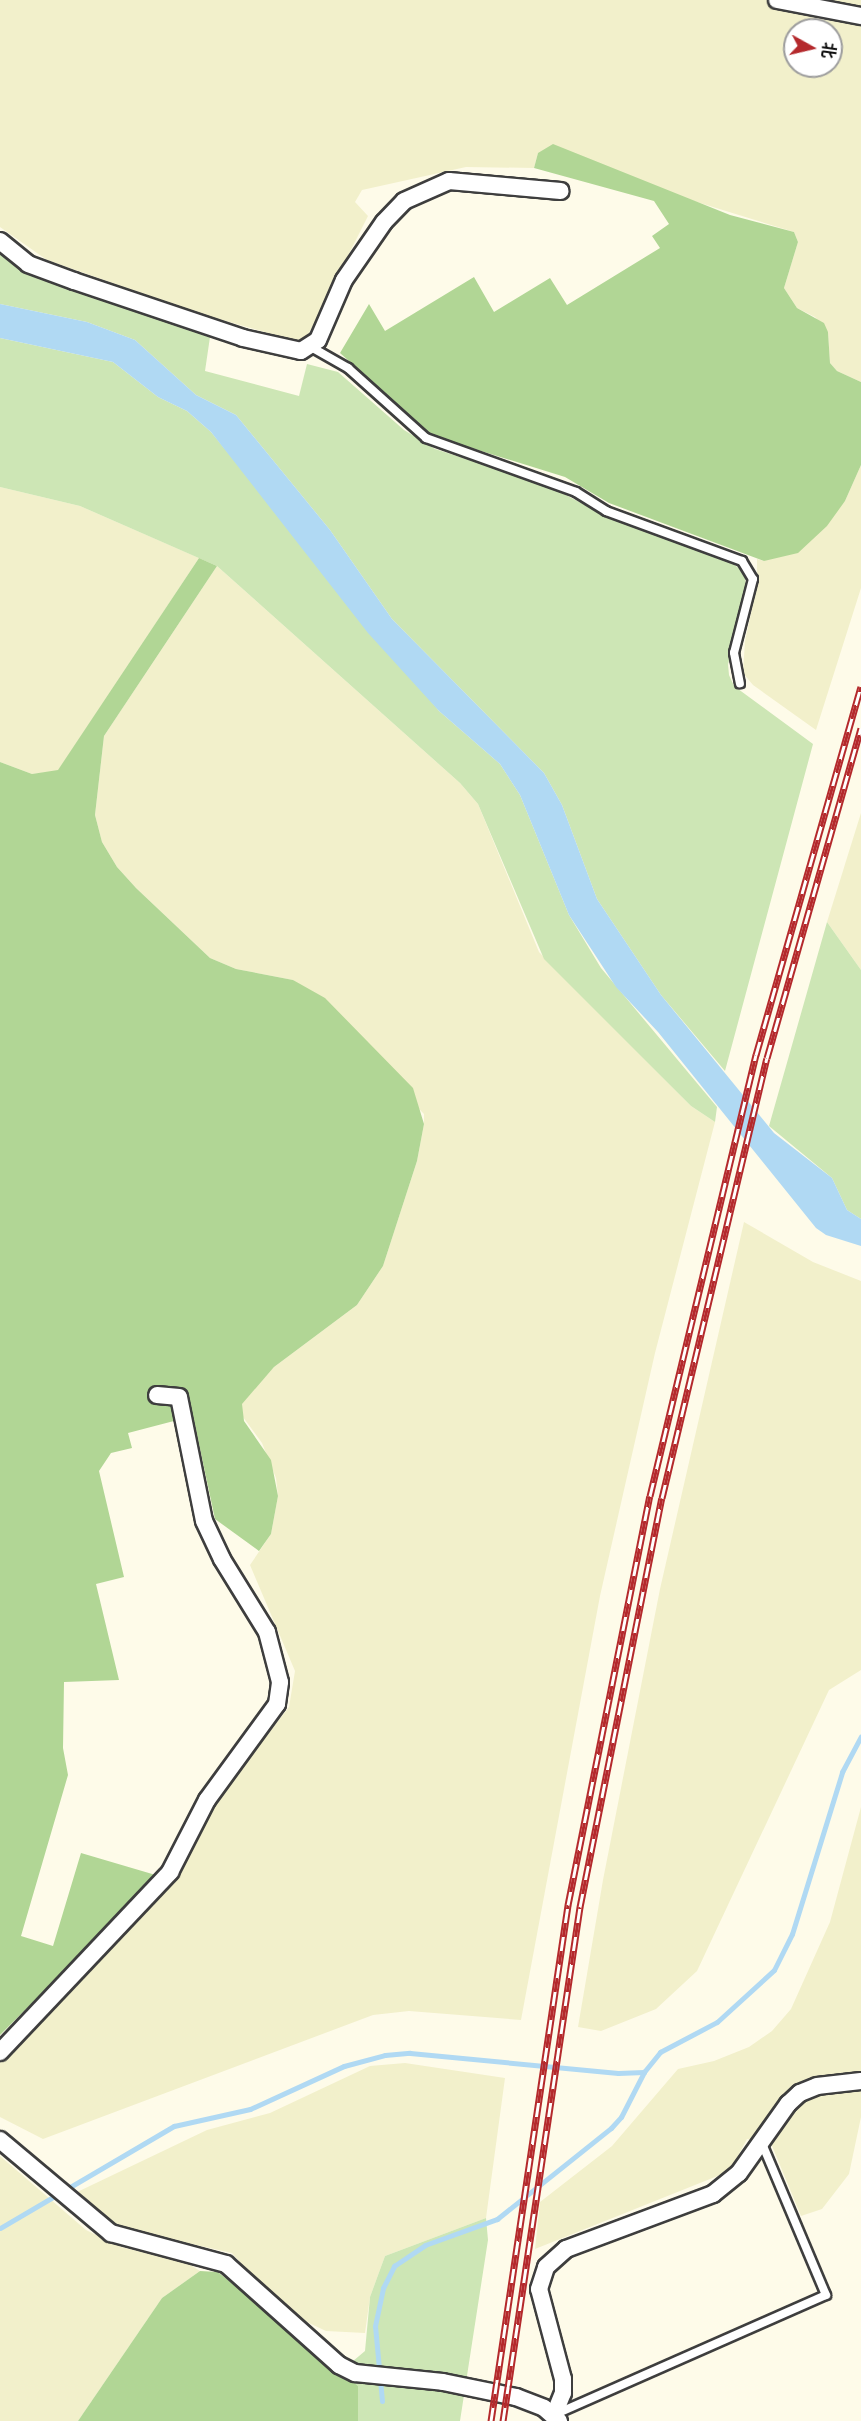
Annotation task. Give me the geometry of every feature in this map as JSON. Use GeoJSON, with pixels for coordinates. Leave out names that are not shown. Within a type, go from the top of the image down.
{"type":"FeatureCollection","features":[{"type":"Feature","properties":{"kind":"street"},"geometry":{"type":"LineString","coordinates":[[777,0],[861,16]]}},
{"type":"Feature","properties":{"kind":"street"},"geometry":{"type":"LineString","coordinates":[[0,241],[28,264],[74,281],[282,349],[310,347],[318,340],[344,280],[384,222],[404,201],[449,181],[561,191]]}},
{"type":"Feature","properties":{"kind":"street"},"geometry":{"type":"LineString","coordinates":[[0,2052],[170,1872],[207,1800],[277,1704],[280,1682],[267,1632],[222,1559],[204,1521],[179,1397],[157,1395]]}},
{"type":"Feature","properties":{"kind":"street"},"geometry":{"type":"LineString","coordinates":[[0,2140],[111,2233],[226,2264],[339,2365],[355,2373],[443,2382],[516,2397],[557,2418],[563,2379],[539,2289],[546,2266],[566,2249],[713,2194],[740,2173],[761,2140],[800,2093],[816,2086],[861,2081]]}},
{"type":"Feature","properties":{"kind":"lane"},"geometry":{"type":"LineString","coordinates":[[310,347],[348,368],[426,438],[566,489],[606,511],[742,561],[753,579],[734,653],[740,683]]}},
{"type":"Feature","properties":{"kind":"lane"},"geometry":{"type":"LineString","coordinates":[[557,2418],[826,2295],[761,2140]]}},
{"type":"Feature","properties":{"kind":"shaded area"},"geometry":{"type":"Polygon","coordinates":[[[0,0],[861,0],[861,382],[837,371],[830,363],[828,332],[815,317],[797,308],[784,288],[798,242],[794,232],[538,153],[534,168],[466,167],[362,190],[355,202],[368,216],[304,343],[201,314],[47,260],[0,227],[0,0]]]}},
{"type":"Feature","properties":{"kind":"shaded area"},"geometry":{"type":"Polygon","coordinates":[[[861,465],[861,588],[816,730],[753,685],[743,673],[745,641],[757,586],[757,559],[764,561],[845,501],[861,465]]]}},
{"type":"Feature","properties":{"kind":"shaded area"},"geometry":{"type":"Polygon","coordinates":[[[0,487],[80,506],[199,558],[58,771],[32,774],[0,762],[0,487]]]}},
{"type":"Feature","properties":{"kind":"shaded area"},"geometry":{"type":"Polygon","coordinates":[[[217,566],[460,783],[478,804],[539,952],[691,1106],[715,1122],[655,1353],[600,1596],[521,2020],[409,2011],[373,2015],[43,2139],[0,2117],[0,2063],[173,1882],[187,1861],[211,1808],[289,1707],[295,1671],[250,1565],[271,1534],[278,1496],[276,1478],[262,1443],[240,1413],[242,1403],[274,1367],[357,1305],[383,1266],[417,1161],[424,1124],[424,1114],[293,980],[236,969],[210,958],[136,888],[117,867],[102,842],[95,815],[104,736],[217,566]]]}},
{"type":"Feature","properties":{"kind":"shaded area"},"geometry":{"type":"Polygon","coordinates":[[[861,813],[861,970],[827,922],[861,813]]]}},
{"type":"Feature","properties":{"kind":"shaded area"},"geometry":{"type":"Polygon","coordinates":[[[744,1222],[813,1262],[861,1281],[861,1670],[829,1690],[697,1971],[656,2009],[601,2031],[578,2027],[603,1880],[660,1589],[744,1222]]]}},
{"type":"Feature","properties":{"kind":"shaded area"},"geometry":{"type":"Polygon","coordinates":[[[861,1807],[861,2117],[849,2174],[822,2209],[801,2216],[770,2141],[747,2139],[730,2171],[535,2249],[540,2202],[612,2146],[678,2069],[714,2061],[749,2047],[772,2031],[791,2009],[830,1922],[861,1807]]]}},
{"type":"Feature","properties":{"kind":"shaded area"},"geometry":{"type":"Polygon","coordinates":[[[405,2063],[505,2078],[486,2218],[385,2256],[370,2297],[365,2333],[326,2331],[309,2323],[276,2302],[232,2253],[125,2229],[98,2215],[73,2194],[207,2130],[270,2113],[370,2066],[405,2063]]]}},
{"type":"Feature","properties":{"kind":"shaded area"},"geometry":{"type":"Polygon","coordinates":[[[0,2156],[86,2230],[121,2247],[187,2263],[200,2271],[162,2298],[78,2421],[0,2421],[0,2156]]]}},
{"type":"Feature","properties":{"kind":"green space"},"geometry":{"type":"Polygon","coordinates":[[[553,144],[730,215],[794,232],[798,242],[784,288],[797,308],[824,323],[828,332],[830,363],[837,371],[861,382],[861,465],[845,501],[827,526],[798,553],[764,561],[609,503],[565,477],[433,436],[340,353],[369,304],[385,331],[474,277],[494,312],[550,278],[567,305],[660,248],[652,236],[669,224],[654,201],[534,168],[538,153],[553,144]]]}},
{"type":"Feature","properties":{"kind":"green space"},"geometry":{"type":"Polygon","coordinates":[[[0,248],[50,280],[210,337],[205,371],[299,396],[307,364],[338,372],[404,430],[435,449],[547,485],[598,512],[732,563],[744,572],[748,597],[728,664],[729,675],[734,686],[813,744],[725,1071],[661,995],[597,899],[562,805],[544,773],[392,619],[330,530],[236,415],[196,395],[135,340],[87,322],[0,304],[0,248]]]}},
{"type":"Feature","properties":{"kind":"green space"},"geometry":{"type":"Polygon","coordinates":[[[0,338],[113,362],[158,397],[187,411],[211,432],[439,711],[500,764],[520,795],[569,915],[601,968],[717,1107],[715,1122],[691,1106],[544,959],[478,804],[460,783],[217,566],[80,506],[0,487],[0,338]]]}},
{"type":"Feature","properties":{"kind":"green space"},"geometry":{"type":"Polygon","coordinates":[[[199,558],[217,566],[104,736],[95,815],[102,842],[117,867],[136,888],[210,958],[236,969],[293,980],[325,998],[413,1088],[424,1124],[417,1161],[383,1266],[357,1305],[274,1367],[242,1404],[244,1421],[271,1460],[278,1496],[271,1534],[259,1551],[215,1519],[193,1416],[128,1433],[132,1448],[111,1453],[99,1471],[124,1577],[96,1584],[119,1680],[64,1682],[63,1748],[68,1775],[21,1936],[53,1946],[81,1853],[159,1876],[0,2035],[0,762],[32,774],[58,770],[199,558]]]}},
{"type":"Feature","properties":{"kind":"green space"},"geometry":{"type":"Polygon","coordinates":[[[827,922],[861,970],[861,1219],[847,1210],[832,1178],[769,1126],[827,922]]]}},
{"type":"Feature","properties":{"kind":"green space"},"geometry":{"type":"Polygon","coordinates":[[[486,2218],[488,2240],[460,2421],[358,2421],[358,2386],[340,2372],[365,2351],[370,2297],[385,2256],[486,2218]]]}},
{"type":"Feature","properties":{"kind":"green space"},"geometry":{"type":"Polygon","coordinates":[[[200,2271],[218,2272],[358,2386],[358,2421],[78,2421],[162,2298],[200,2271]]]}},
{"type":"Feature","properties":{"kind":"water"},"geometry":{"type":"Polygon","coordinates":[[[0,304],[87,322],[135,340],[196,395],[236,415],[330,530],[392,619],[544,773],[562,805],[597,899],[661,995],[774,1133],[832,1178],[847,1210],[861,1219],[861,1246],[826,1235],[816,1228],[658,1032],[616,987],[569,915],[520,795],[500,764],[439,711],[368,633],[211,432],[187,411],[158,397],[113,362],[0,338],[0,304]]]}},
{"type":"Feature","properties":{"kind":"waterway"},"geometry":{"type":"LineString","coordinates":[[382,2401],[375,2326],[383,2288],[394,2266],[425,2245],[497,2219],[611,2128],[621,2117],[644,2072],[660,2052],[717,2022],[774,1970],[792,1934],[842,1772],[861,1737]]}},
{"type":"Feature","properties":{"kind":"waterway"},"geometry":{"type":"LineString","coordinates":[[0,2228],[174,2126],[250,2109],[344,2066],[385,2055],[410,2053],[618,2073],[644,2072]]}},
{"type":"Feature","properties":{"kind":"railway"},"geometry":{"type":"LineString","coordinates":[[491,2421],[568,1905],[650,1496],[756,1055],[861,687]]}},
{"type":"Feature","properties":{"kind":"railway"},"geometry":{"type":"LineString","coordinates":[[503,2421],[580,1907],[662,1498],[767,1058],[861,728]]}}]}
